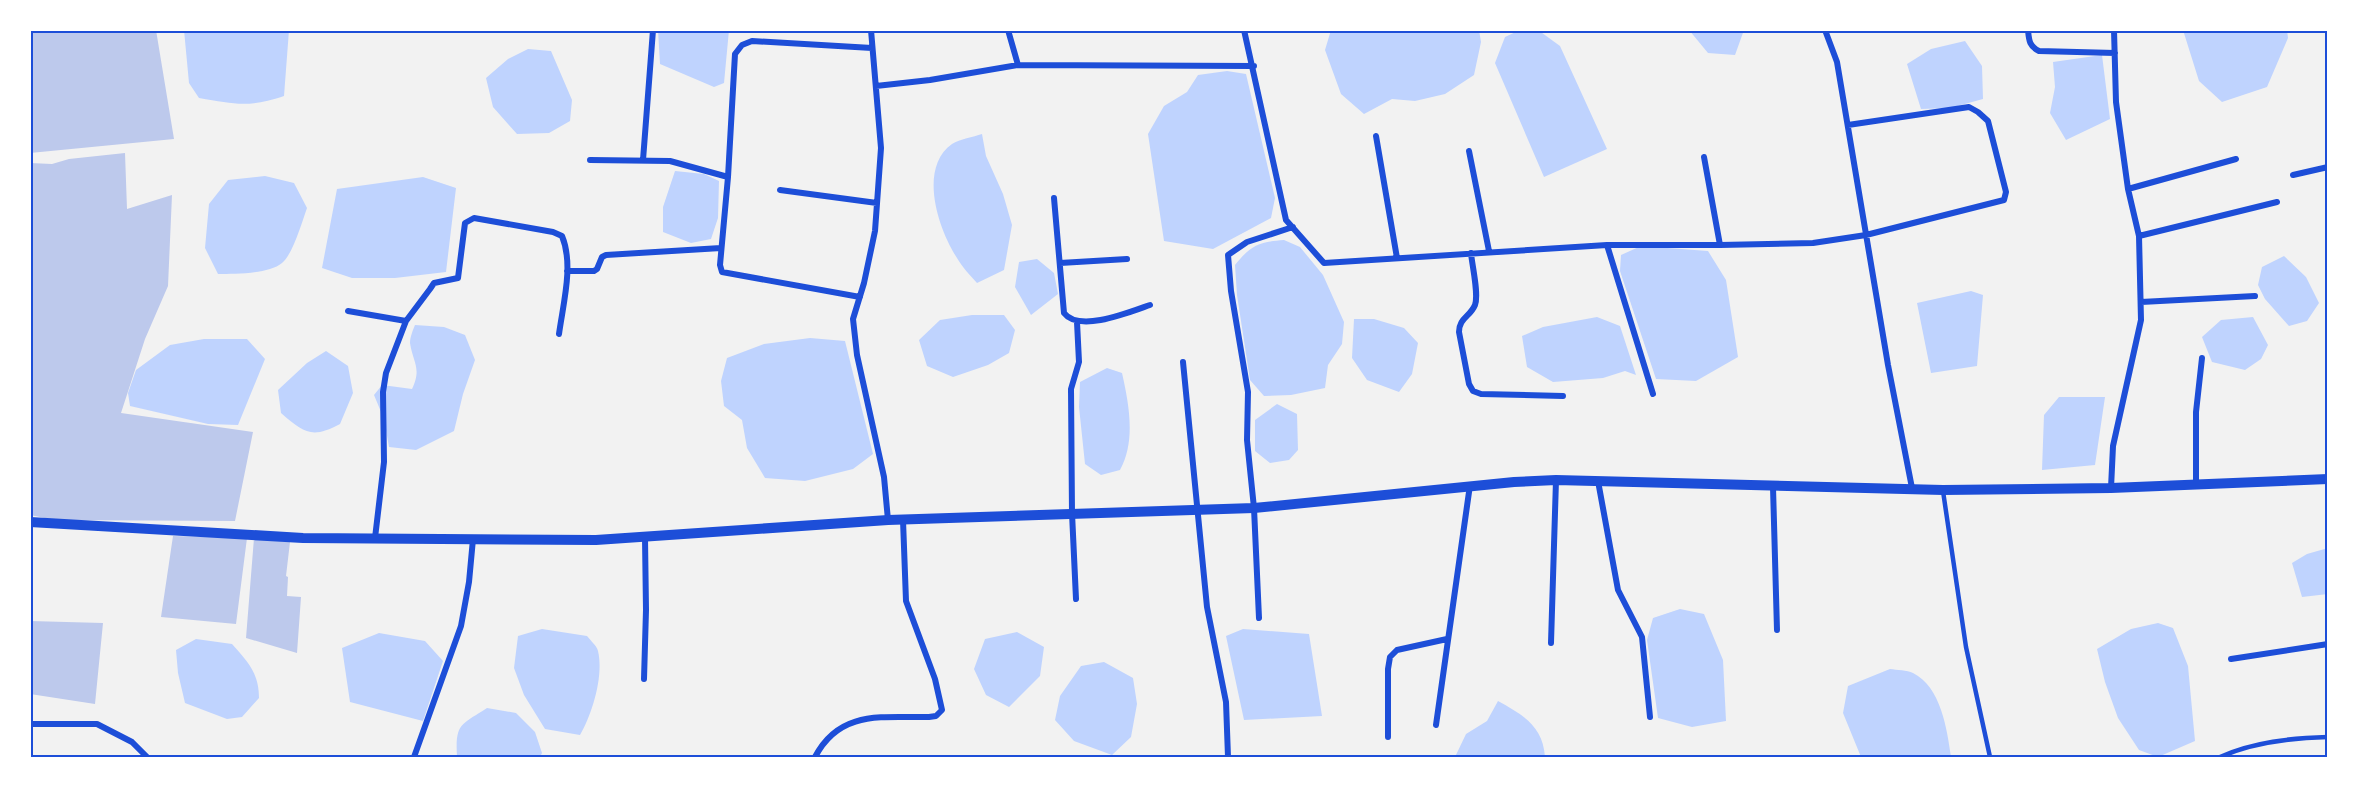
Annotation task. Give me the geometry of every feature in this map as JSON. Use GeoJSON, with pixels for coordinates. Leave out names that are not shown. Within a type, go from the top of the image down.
{"type":"FeatureCollection","features":[{"type":"Feature","properties":{"kind":"street"},"geometry":{"type":"LineString","coordinates":[[643,160],[653,30]]}},
{"type":"Feature","properties":{"kind":"street"},"geometry":{"type":"LineString","coordinates":[[871,30],[881,148],[875,231],[853,320],[857,355],[884,477],[888,520]]}},
{"type":"Feature","properties":{"kind":"street"},"geometry":{"type":"LineString","coordinates":[[1008,30],[1018,65]]}},
{"type":"Feature","properties":{"kind":"street"},"geometry":{"type":"LineString","coordinates":[[1244,30],[1254,66],[1286,220],[1324,263],[1607,245],[1813,243],[1866,235],[2004,200],[2006,192],[1988,121],[1978,111],[1969,107],[1848,125]]}},
{"type":"Feature","properties":{"kind":"street"},"geometry":{"type":"LineString","coordinates":[[1825,30],[1837,62],[1912,488]]}},
{"type":"Feature","properties":{"kind":"street"},"geometry":{"type":"LineString","coordinates":[[2028,30],[2033,48],[2039,51],[2115,53]]}},
{"type":"Feature","properties":{"kind":"street"},"geometry":{"type":"LineString","coordinates":[[2111,488],[2113,446],[2141,320],[2139,236],[2128,189],[2116,102],[2114,30]]}},
{"type":"Feature","properties":{"kind":"street"},"geometry":{"type":"LineString","coordinates":[[860,297],[722,272],[720,265],[735,54],[742,45],[752,41],[872,48]]}},
{"type":"Feature","properties":{"kind":"street"},"geometry":{"type":"LineString","coordinates":[[876,86],[930,80],[1018,65],[1254,66]]}},
{"type":"Feature","properties":{"kind":"street"},"geometry":{"type":"LineString","coordinates":[[1376,136],[1397,258]]}},
{"type":"Feature","properties":{"kind":"street"},"geometry":{"type":"LineString","coordinates":[[1468,151],[1489,251]]}},
{"type":"Feature","properties":{"kind":"street"},"geometry":{"type":"LineString","coordinates":[[1704,157],[1720,245]]}},
{"type":"Feature","properties":{"kind":"street"},"geometry":{"type":"LineString","coordinates":[[2128,189],[2236,159]]}},
{"type":"Feature","properties":{"kind":"street"},"geometry":{"type":"LineString","coordinates":[[591,160],[670,160],[728,177]]}},
{"type":"Feature","properties":{"kind":"street"},"geometry":{"type":"LineString","coordinates":[[2293,175],[2328,167]]}},
{"type":"Feature","properties":{"kind":"street"},"geometry":{"type":"LineString","coordinates":[[780,190],[877,203]]}},
{"type":"Feature","properties":{"kind":"street"},"geometry":{"type":"LineString","coordinates":[[1054,198],[1064,313],[1077,322],[1117,316],[1150,305]]}},
{"type":"Feature","properties":{"kind":"street"},"geometry":{"type":"LineString","coordinates":[[2139,236],[2277,202]]}},
{"type":"Feature","properties":{"kind":"street"},"geometry":{"type":"LineString","coordinates":[[375,538],[384,462],[383,392],[386,373],[406,321],[435,283],[458,278],[465,223],[470,219],[553,232],[562,236],[566,245],[567,271],[559,334]]}},
{"type":"Feature","properties":{"kind":"street"},"geometry":{"type":"LineString","coordinates":[[1259,618],[1254,508],[1247,440],[1248,392],[1231,291],[1228,255],[1247,242],[1293,227]]}},
{"type":"Feature","properties":{"kind":"street"},"geometry":{"type":"LineString","coordinates":[[1607,245],[1653,394]]}},
{"type":"Feature","properties":{"kind":"street"},"geometry":{"type":"LineString","coordinates":[[567,271],[594,271],[602,257],[606,255],[722,248]]}},
{"type":"Feature","properties":{"kind":"street"},"geometry":{"type":"LineString","coordinates":[[1471,253],[1476,302],[1459,325],[1459,332],[1469,384],[1473,392],[1563,396]]}},
{"type":"Feature","properties":{"kind":"street"},"geometry":{"type":"LineString","coordinates":[[1060,263],[1126,259]]}},
{"type":"Feature","properties":{"kind":"street"},"geometry":{"type":"LineString","coordinates":[[2141,302],[2255,296]]}},
{"type":"Feature","properties":{"kind":"street"},"geometry":{"type":"LineString","coordinates":[[348,311],[406,321]]}},
{"type":"Feature","properties":{"kind":"street"},"geometry":{"type":"LineString","coordinates":[[1076,599],[1072,513],[1071,389],[1079,362],[1077,322]]}},
{"type":"Feature","properties":{"kind":"street"},"geometry":{"type":"LineString","coordinates":[[2196,484],[2196,412],[2202,358]]}},
{"type":"Feature","properties":{"kind":"street"},"geometry":{"type":"LineString","coordinates":[[1183,362],[1207,607],[1226,702],[1228,757]]}},
{"type":"Feature","properties":{"kind":"street"},"geometry":{"type":"LineString","coordinates":[[30,522],[303,538],[645,538],[888,520],[1254,508],[1470,485],[1556,480],[1943,490],[2111,488],[2328,478]]}},
{"type":"Feature","properties":{"kind":"street"},"geometry":{"type":"LineString","coordinates":[[1551,643],[1556,480]]}},
{"type":"Feature","properties":{"kind":"street"},"geometry":{"type":"LineString","coordinates":[[1598,481],[1618,590],[1626,608],[1641,630],[1650,717]]}},
{"type":"Feature","properties":{"kind":"street"},"geometry":{"type":"LineString","coordinates":[[1436,725],[1470,485]]}},
{"type":"Feature","properties":{"kind":"street"},"geometry":{"type":"LineString","coordinates":[[1773,487],[1777,630]]}},
{"type":"Feature","properties":{"kind":"street"},"geometry":{"type":"LineString","coordinates":[[815,757],[832,732],[845,724],[874,718],[936,716],[942,710],[928,661],[906,601],[903,520]]}},
{"type":"Feature","properties":{"kind":"street"},"geometry":{"type":"LineString","coordinates":[[644,679],[645,538]]}},
{"type":"Feature","properties":{"kind":"street"},"geometry":{"type":"LineString","coordinates":[[414,757],[461,626],[469,582],[473,539]]}},
{"type":"Feature","properties":{"kind":"street"},"geometry":{"type":"LineString","coordinates":[[1388,738],[1390,657],[1397,650],[1447,639]]}},
{"type":"Feature","properties":{"kind":"street"},"geometry":{"type":"LineString","coordinates":[[2231,659],[2328,644]]}},
{"type":"Feature","properties":{"kind":"street"},"geometry":{"type":"LineString","coordinates":[[30,724],[97,724],[132,742],[147,757]]}},
{"type":"Feature","properties":{"kind":"lane"},"geometry":{"type":"LineString","coordinates":[[1943,490],[1966,647],[1990,757]]}},
{"type":"Feature","properties":{"kind":"lane"},"geometry":{"type":"LineString","coordinates":[[2220,757],[2265,743],[2328,737]]}},
{"type":"Feature","properties":{"kind":"water"},"geometry":{"type":"Polygon","coordinates":[[[184,30],[289,30],[284,96],[242,104],[199,98],[189,83],[184,30]]]}},
{"type":"Feature","properties":{"kind":"water"},"geometry":{"type":"Polygon","coordinates":[[[658,30],[729,30],[724,83],[714,87],[660,64],[658,30]]]}},
{"type":"Feature","properties":{"kind":"water"},"geometry":{"type":"Polygon","coordinates":[[[1331,30],[1479,30],[1481,42],[1474,75],[1445,94],[1415,101],[1392,99],[1364,114],[1341,94],[1325,50],[1331,30]]]}},
{"type":"Feature","properties":{"kind":"water"},"geometry":{"type":"Polygon","coordinates":[[[1520,30],[1538,30],[1560,46],[1607,149],[1544,177],[1495,63],[1505,37],[1520,30]]]}},
{"type":"Feature","properties":{"kind":"water"},"geometry":{"type":"Polygon","coordinates":[[[1689,30],[1744,30],[1735,55],[1708,53],[1689,30]]]}},
{"type":"Feature","properties":{"kind":"water"},"geometry":{"type":"Polygon","coordinates":[[[2183,30],[2287,30],[2288,38],[2267,87],[2222,102],[2199,81],[2183,30]]]}},
{"type":"Feature","properties":{"kind":"water"},"geometry":{"type":"Polygon","coordinates":[[[1965,41],[1982,66],[1983,99],[1950,108],[1921,109],[1907,64],[1931,49],[1965,41]]]}},
{"type":"Feature","properties":{"kind":"water"},"geometry":{"type":"Polygon","coordinates":[[[528,49],[551,51],[572,100],[570,121],[549,133],[517,134],[493,107],[486,78],[508,59],[528,49]]]}},
{"type":"Feature","properties":{"kind":"water"},"geometry":{"type":"Polygon","coordinates":[[[2102,55],[2110,119],[2066,140],[2050,113],[2055,87],[2053,62],[2102,55]]]}},
{"type":"Feature","properties":{"kind":"water"},"geometry":{"type":"Polygon","coordinates":[[[1227,71],[1246,74],[1275,198],[1271,218],[1213,249],[1164,241],[1148,134],[1164,106],[1187,92],[1198,75],[1227,71]]]}},
{"type":"Feature","properties":{"kind":"water"},"geometry":{"type":"Polygon","coordinates":[[[982,134],[986,156],[1003,194],[1012,225],[1004,270],[977,283],[959,261],[943,231],[938,216],[934,183],[936,168],[942,155],[952,144],[982,134]]]}},
{"type":"Feature","properties":{"kind":"water"},"geometry":{"type":"Polygon","coordinates":[[[675,171],[704,174],[719,181],[718,218],[711,239],[691,243],[663,232],[663,207],[675,171]]]}},
{"type":"Feature","properties":{"kind":"water"},"geometry":{"type":"Polygon","coordinates":[[[265,176],[294,183],[307,208],[293,245],[286,259],[276,267],[252,273],[218,274],[205,248],[209,204],[228,180],[265,176]]]}},
{"type":"Feature","properties":{"kind":"water"},"geometry":{"type":"Polygon","coordinates":[[[423,177],[456,188],[446,272],[395,278],[352,278],[322,268],[337,189],[423,177]]]}},
{"type":"Feature","properties":{"kind":"water"},"geometry":{"type":"Polygon","coordinates":[[[1284,240],[1300,247],[1323,275],[1344,322],[1342,344],[1328,365],[1325,388],[1291,395],[1264,396],[1250,380],[1237,295],[1235,265],[1256,246],[1284,240]]]}},
{"type":"Feature","properties":{"kind":"water"},"geometry":{"type":"Polygon","coordinates":[[[1641,246],[1708,251],[1726,280],[1738,357],[1696,381],[1656,379],[1620,271],[1621,255],[1641,246]]]}},
{"type":"Feature","properties":{"kind":"water"},"geometry":{"type":"Polygon","coordinates":[[[2284,256],[2306,277],[2319,303],[2307,321],[2289,326],[2265,299],[2258,285],[2262,267],[2284,256]]]}},
{"type":"Feature","properties":{"kind":"water"},"geometry":{"type":"Polygon","coordinates":[[[1037,259],[1054,273],[1058,294],[1031,315],[1015,287],[1019,262],[1037,259]]]}},
{"type":"Feature","properties":{"kind":"water"},"geometry":{"type":"Polygon","coordinates":[[[1971,291],[1983,295],[1977,366],[1931,373],[1917,303],[1971,291]]]}},
{"type":"Feature","properties":{"kind":"water"},"geometry":{"type":"Polygon","coordinates":[[[972,315],[1004,315],[1015,330],[1009,353],[988,365],[953,377],[927,366],[919,340],[940,320],[972,315]]]}},
{"type":"Feature","properties":{"kind":"water"},"geometry":{"type":"Polygon","coordinates":[[[1597,317],[1620,326],[1636,375],[1625,371],[1603,378],[1553,382],[1527,367],[1522,336],[1543,327],[1597,317]]]}},
{"type":"Feature","properties":{"kind":"water"},"geometry":{"type":"Polygon","coordinates":[[[2253,317],[2268,345],[2261,359],[2245,370],[2212,362],[2202,337],[2221,320],[2253,317]]]}},
{"type":"Feature","properties":{"kind":"water"},"geometry":{"type":"Polygon","coordinates":[[[1354,319],[1374,319],[1404,328],[1418,343],[1412,374],[1399,392],[1367,380],[1352,358],[1354,319]]]}},
{"type":"Feature","properties":{"kind":"water"},"geometry":{"type":"Polygon","coordinates":[[[415,325],[444,327],[465,335],[475,360],[463,394],[454,431],[416,450],[389,447],[384,419],[374,395],[382,385],[412,389],[417,370],[410,343],[415,325]]]}},
{"type":"Feature","properties":{"kind":"water"},"geometry":{"type":"Polygon","coordinates":[[[810,338],[845,341],[873,454],[853,469],[805,481],[765,478],[747,448],[742,420],[724,406],[721,381],[727,358],[764,344],[810,338]]]}},
{"type":"Feature","properties":{"kind":"water"},"geometry":{"type":"Polygon","coordinates":[[[204,339],[247,339],[265,359],[238,425],[208,424],[130,406],[128,393],[136,370],[170,345],[204,339]]]}},
{"type":"Feature","properties":{"kind":"water"},"geometry":{"type":"Polygon","coordinates":[[[326,351],[348,366],[353,393],[340,424],[330,429],[309,432],[281,413],[278,390],[307,363],[326,351]]]}},
{"type":"Feature","properties":{"kind":"water"},"geometry":{"type":"Polygon","coordinates":[[[1107,368],[1122,373],[1129,410],[1130,435],[1120,470],[1101,475],[1085,464],[1079,407],[1080,382],[1107,368]]]}},
{"type":"Feature","properties":{"kind":"water"},"geometry":{"type":"Polygon","coordinates":[[[2059,397],[2105,397],[2095,465],[2042,470],[2044,415],[2059,397]]]}},
{"type":"Feature","properties":{"kind":"water"},"geometry":{"type":"Polygon","coordinates":[[[1277,404],[1297,414],[1298,450],[1289,460],[1270,463],[1255,451],[1255,420],[1277,404]]]}},
{"type":"Feature","properties":{"kind":"water"},"geometry":{"type":"Polygon","coordinates":[[[2328,548],[2328,594],[2302,597],[2292,563],[2307,554],[2328,548]]]}},
{"type":"Feature","properties":{"kind":"water"},"geometry":{"type":"Polygon","coordinates":[[[1680,609],[1704,614],[1723,660],[1726,721],[1692,727],[1658,718],[1647,640],[1653,618],[1680,609]]]}},
{"type":"Feature","properties":{"kind":"water"},"geometry":{"type":"Polygon","coordinates":[[[2158,623],[2173,628],[2188,666],[2195,741],[2158,757],[2139,750],[2118,718],[2105,682],[2097,649],[2131,629],[2158,623]]]}},
{"type":"Feature","properties":{"kind":"water"},"geometry":{"type":"Polygon","coordinates":[[[542,629],[587,636],[597,649],[598,683],[593,706],[580,735],[545,729],[524,695],[514,668],[518,636],[542,629]]]}},
{"type":"Feature","properties":{"kind":"water"},"geometry":{"type":"Polygon","coordinates":[[[1243,629],[1309,634],[1322,716],[1244,720],[1226,636],[1243,629]]]}},
{"type":"Feature","properties":{"kind":"water"},"geometry":{"type":"Polygon","coordinates":[[[1017,632],[1044,647],[1040,676],[1009,707],[986,695],[974,669],[985,639],[1017,632]]]}},
{"type":"Feature","properties":{"kind":"water"},"geometry":{"type":"Polygon","coordinates":[[[379,633],[425,641],[443,661],[423,721],[350,702],[342,648],[379,633]]]}},
{"type":"Feature","properties":{"kind":"water"},"geometry":{"type":"Polygon","coordinates":[[[196,639],[232,644],[252,668],[259,698],[242,717],[227,719],[185,703],[178,673],[176,650],[196,639]]]}},
{"type":"Feature","properties":{"kind":"water"},"geometry":{"type":"Polygon","coordinates":[[[1104,662],[1133,678],[1137,704],[1131,737],[1112,755],[1074,741],[1055,720],[1060,696],[1081,666],[1104,662]]]}},
{"type":"Feature","properties":{"kind":"water"},"geometry":{"type":"Polygon","coordinates":[[[1890,669],[1913,673],[1923,679],[1930,688],[1945,722],[1951,757],[1861,757],[1843,713],[1848,686],[1890,669]]]}},
{"type":"Feature","properties":{"kind":"water"},"geometry":{"type":"Polygon","coordinates":[[[1498,701],[1516,711],[1536,729],[1545,757],[1455,757],[1466,734],[1487,721],[1498,701]]]}},
{"type":"Feature","properties":{"kind":"water"},"geometry":{"type":"Polygon","coordinates":[[[487,708],[516,713],[535,732],[542,753],[540,757],[457,757],[457,737],[462,726],[487,708]]]}},
{"type":"Feature","properties":{"kind":"building"},"geometry":{"type":"Polygon","coordinates":[[[30,30],[156,30],[174,139],[30,153],[30,30]]]}},
{"type":"Feature","properties":{"kind":"building"},"geometry":{"type":"Polygon","coordinates":[[[125,153],[127,209],[172,195],[168,286],[145,339],[121,413],[253,432],[235,521],[55,520],[30,515],[30,163],[52,164],[69,159],[125,153]]]}},
{"type":"Feature","properties":{"kind":"building"},"geometry":{"type":"Polygon","coordinates":[[[173,536],[247,538],[236,624],[161,617],[173,536]]]}},
{"type":"Feature","properties":{"kind":"building"},"geometry":{"type":"Polygon","coordinates":[[[254,538],[290,542],[286,576],[288,577],[287,596],[301,597],[297,653],[246,638],[254,538]]]}},
{"type":"Feature","properties":{"kind":"building"},"geometry":{"type":"Polygon","coordinates":[[[30,621],[103,623],[95,704],[30,694],[30,621]]]}}]}
